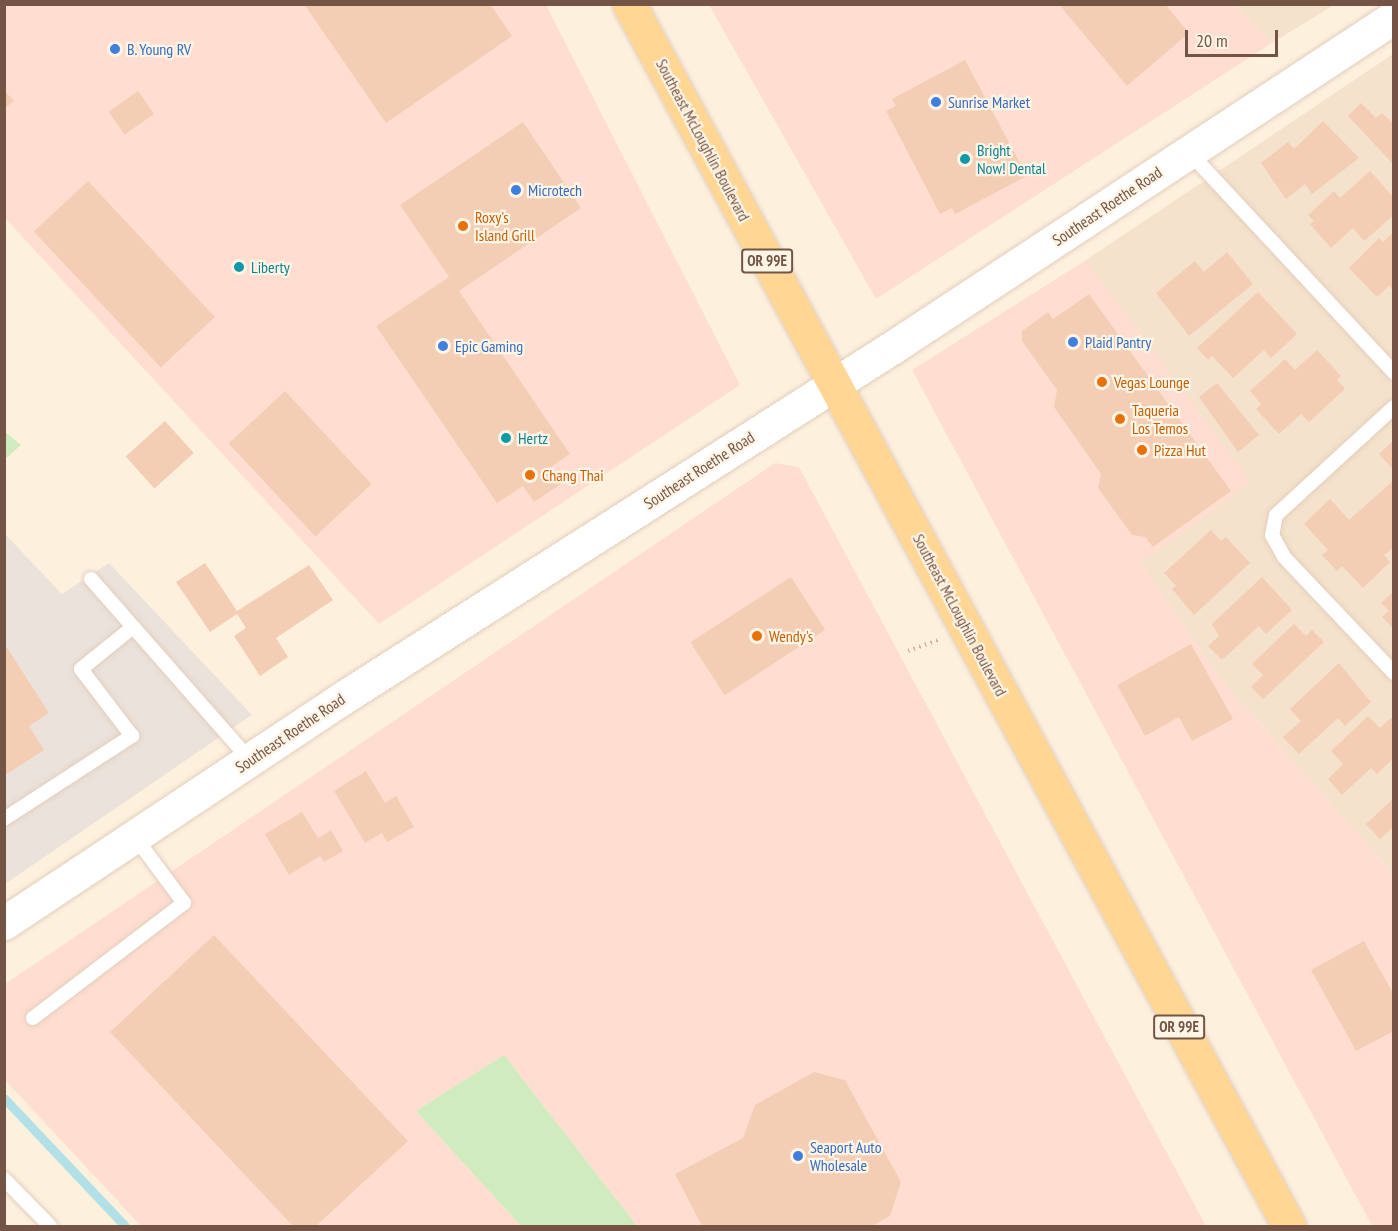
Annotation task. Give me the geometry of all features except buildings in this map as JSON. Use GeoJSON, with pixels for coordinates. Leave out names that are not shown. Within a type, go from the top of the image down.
{"type":"FeatureCollection","features":[{"type":"Feature","properties":{"kind":"main road","name":"Southeast McLoughlin Boulevard"},"geometry":{"type":"LineString","coordinates":[[629,4],[1289,1227]]}},
{"type":"Feature","properties":{"kind":"street","name":"Southeast Roethe Road"},"geometry":{"type":"LineString","coordinates":[[4,923],[250,760],[835,383],[1394,17]]}},
{"type":"Feature","properties":{"kind":"lane"},"geometry":{"type":"LineString","coordinates":[[1188,151],[1394,373]]}},
{"type":"Feature","properties":{"kind":"lane"},"geometry":{"type":"LineString","coordinates":[[1394,407],[1276,515],[1272,535],[1284,557],[1394,673]]}},
{"type":"Feature","properties":{"kind":"lane"},"geometry":{"type":"LineString","coordinates":[[91,579],[250,760]]}},
{"type":"Feature","properties":{"kind":"lane"},"geometry":{"type":"LineString","coordinates":[[4,819],[132,736],[81,669],[133,627]]}},
{"type":"Feature","properties":{"kind":"lane"},"geometry":{"type":"LineString","coordinates":[[33,1018],[184,903],[135,837]]}},
{"type":"Feature","properties":{"kind":"lane"},"geometry":{"type":"LineString","coordinates":[[4,1179],[50,1227]]}},
{"type":"Feature","properties":{"kind":"shaded area"},"geometry":{"type":"Polygon","coordinates":[[[5,5],[546,5],[740,385],[379,624],[5,218],[5,5]]]}},
{"type":"Feature","properties":{"kind":"shaded area"},"geometry":{"type":"Polygon","coordinates":[[[709,5],[1235,5],[1272,43],[876,299],[709,5]]]}},
{"type":"Feature","properties":{"kind":"shaded area"},"geometry":{"type":"Polygon","coordinates":[[[1235,5],[1334,5],[1272,43],[1235,5]]]}},
{"type":"Feature","properties":{"kind":"shaded area"},"geometry":{"type":"Polygon","coordinates":[[[1393,54],[1393,874],[1219,677],[1141,563],[1086,260],[1393,54]]]}},
{"type":"Feature","properties":{"kind":"shaded area"},"geometry":{"type":"Polygon","coordinates":[[[1086,260],[1251,482],[1141,563],[1219,677],[1393,874],[1393,1226],[1372,1226],[912,370],[1086,260]]]}},
{"type":"Feature","properties":{"kind":"shaded area"},"geometry":{"type":"Polygon","coordinates":[[[775,463],[799,467],[1206,1226],[637,1226],[504,1055],[416,1111],[521,1226],[141,1226],[5,1080],[5,984],[775,463]]]}},
{"type":"Feature","properties":{"kind":"shaded area"},"geometry":{"type":"Polygon","coordinates":[[[4,533],[62,594],[109,563],[252,715],[5,884],[4,533]]]}},
{"type":"Feature","properties":{"kind":"green space"},"geometry":{"type":"Polygon","coordinates":[[[4,431],[21,445],[5,459],[4,459],[4,431]]]}},
{"type":"Feature","properties":{"kind":"green space"},"geometry":{"type":"Polygon","coordinates":[[[504,1055],[637,1226],[521,1226],[416,1111],[504,1055]]]}},
{"type":"Feature","properties":{"kind":"waterway"},"geometry":{"type":"LineString","coordinates":[[4,1098],[125,1226]]}},
{"type":"Feature","properties":{"kind":"place","name":"B. Young RV"},"geometry":{"type":"Point","coordinates":[115,49]}},
{"type":"Feature","properties":{"kind":"place","name":"Sunrise Market"},"geometry":{"type":"Point","coordinates":[936,102]}},
{"type":"Feature","properties":{"kind":"place","name":"Bright Now! Dental"},"geometry":{"type":"Point","coordinates":[965,159]}},
{"type":"Feature","properties":{"kind":"place","name":"Microtech"},"geometry":{"type":"Point","coordinates":[516,190]}},
{"type":"Feature","properties":{"kind":"place","name":"Roxy's Island Grill"},"geometry":{"type":"Point","coordinates":[463,226]}},
{"type":"Feature","properties":{"kind":"place","name":"Liberty"},"geometry":{"type":"Point","coordinates":[239,267]}},
{"type":"Feature","properties":{"kind":"place","name":"Plaid Pantry"},"geometry":{"type":"Point","coordinates":[1073,342]}},
{"type":"Feature","properties":{"kind":"place","name":"Epic Gaming"},"geometry":{"type":"Point","coordinates":[443,346]}},
{"type":"Feature","properties":{"kind":"place","name":"Vegas Lounge"},"geometry":{"type":"Point","coordinates":[1102,382]}},
{"type":"Feature","properties":{"kind":"place","name":"Taqueria Los Temos"},"geometry":{"type":"Point","coordinates":[1120,419]}},
{"type":"Feature","properties":{"kind":"place","name":"Hertz"},"geometry":{"type":"Point","coordinates":[506,438]}},
{"type":"Feature","properties":{"kind":"place","name":"Pizza Hut"},"geometry":{"type":"Point","coordinates":[1142,450]}},
{"type":"Feature","properties":{"kind":"place","name":"Chang Thai"},"geometry":{"type":"Point","coordinates":[530,475]}},
{"type":"Feature","properties":{"kind":"place","name":"Wendy's"},"geometry":{"type":"Point","coordinates":[757,636]}},
{"type":"Feature","properties":{"kind":"place","name":"Seaport Auto Wholesale"},"geometry":{"type":"Point","coordinates":[798,1156]}}]}
